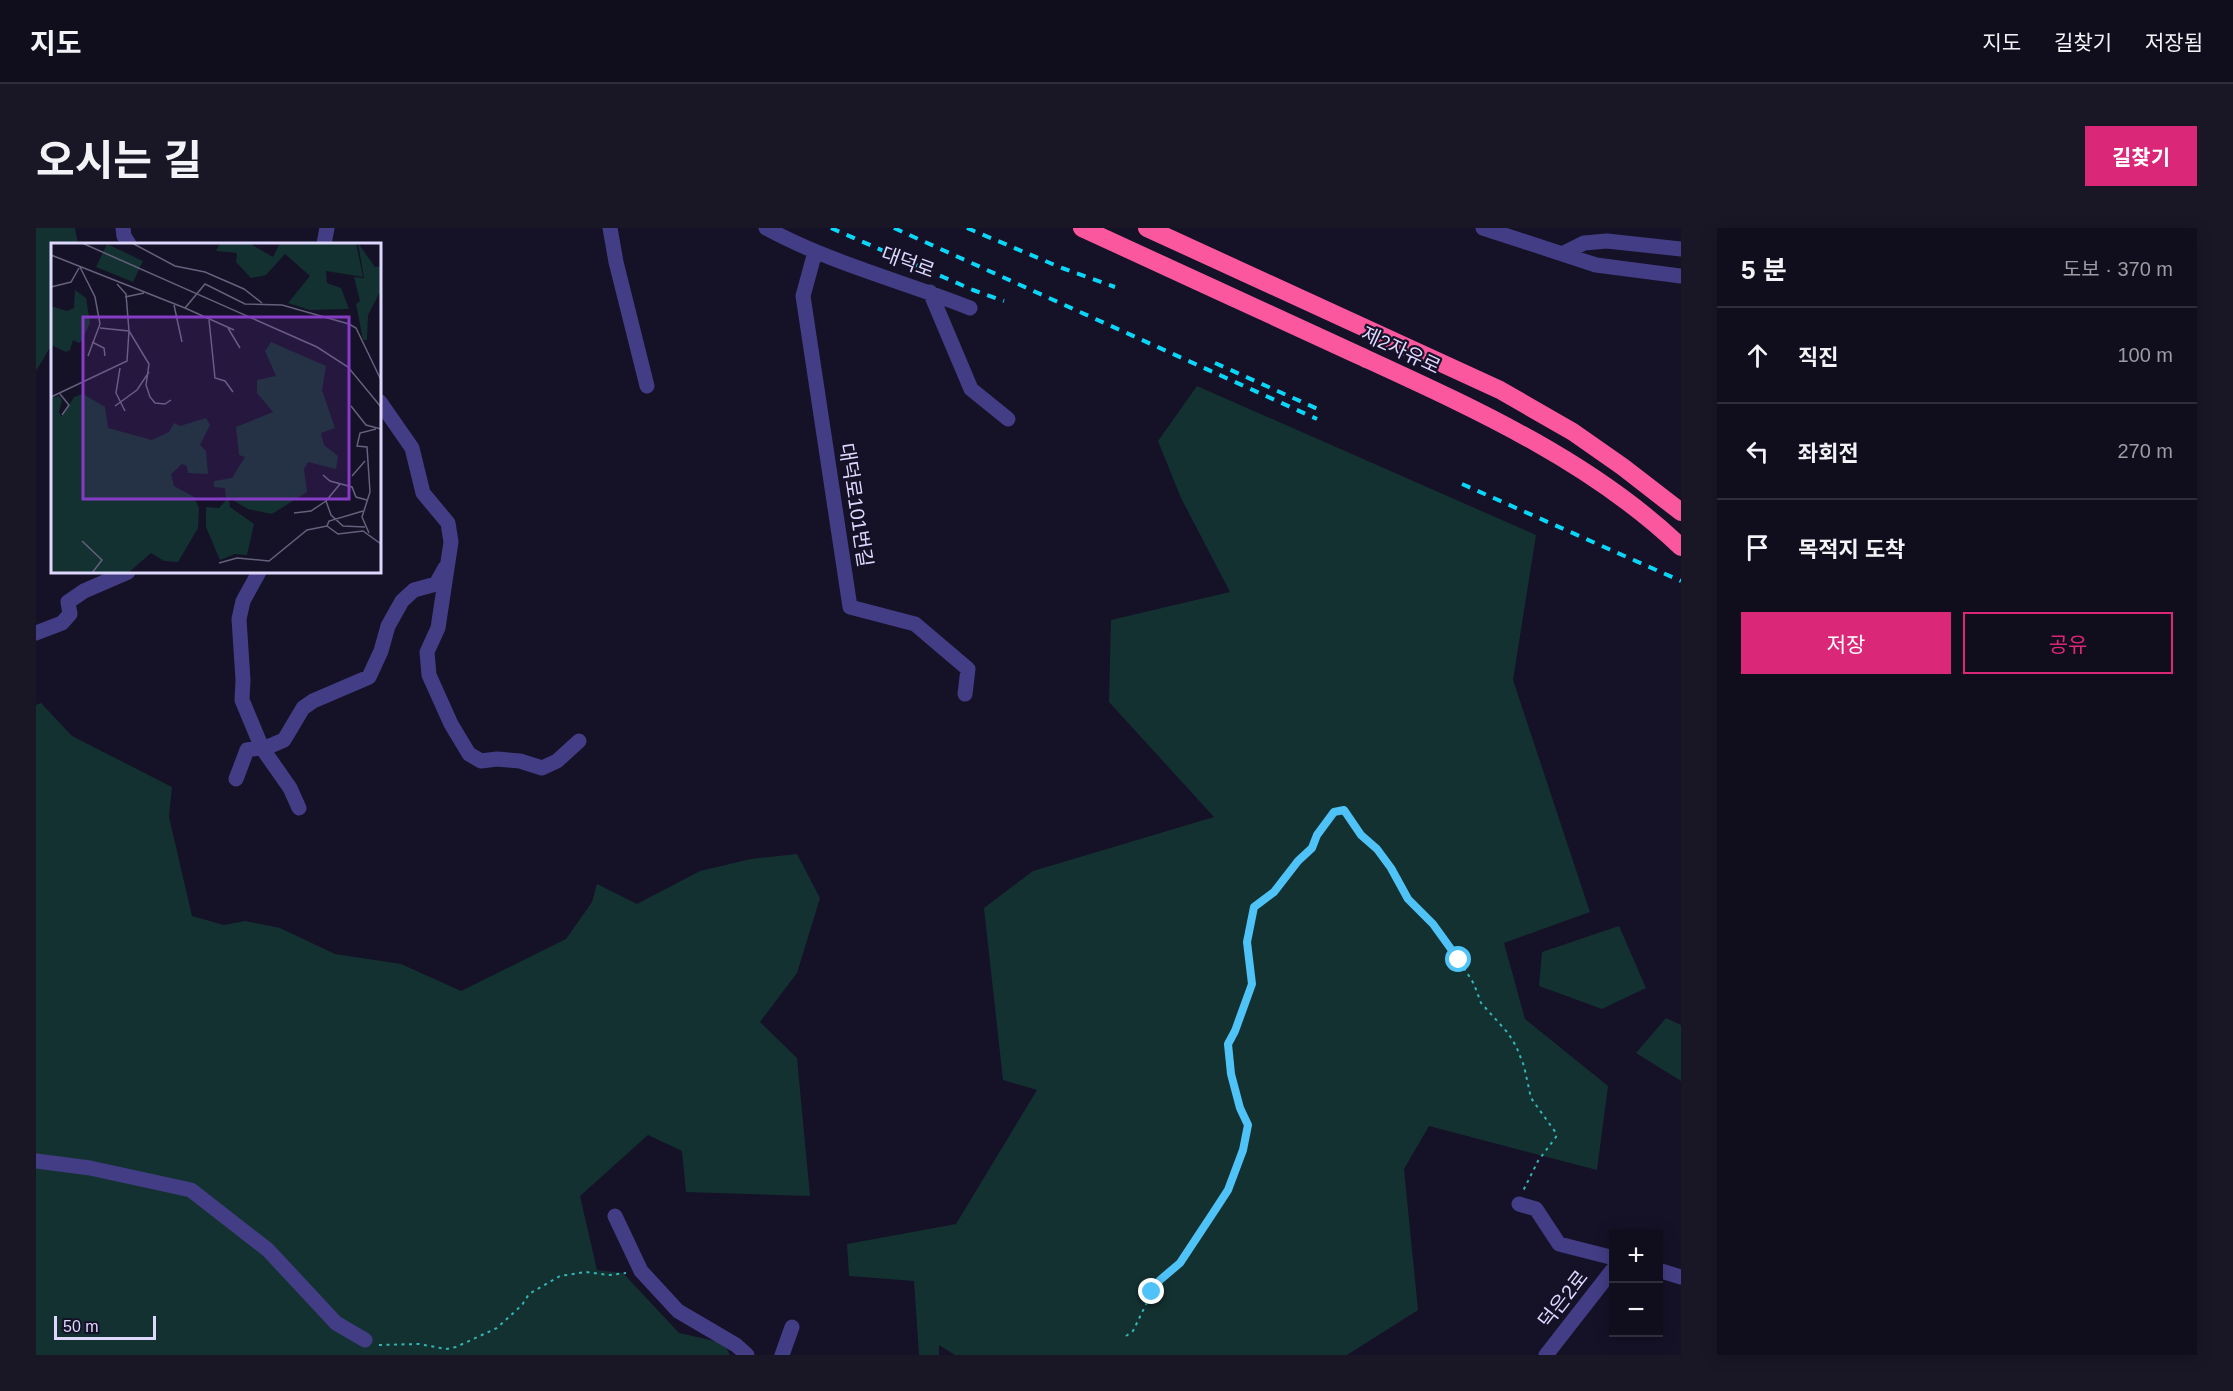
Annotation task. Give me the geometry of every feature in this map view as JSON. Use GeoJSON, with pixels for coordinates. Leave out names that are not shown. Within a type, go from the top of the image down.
{"type":"FeatureCollection","features":[{"type":"Feature","properties":{"kind":"highway","name":"제2자유로"},"geometry":{"type":"LineString","coordinates":[[1082,228],[1482,412],[1552,452],[1614,493],[1681,547]]}},
{"type":"Feature","properties":{"kind":"highway","name":"제2자유로"},"geometry":{"type":"LineString","coordinates":[[1147,228],[1500,390],[1573,432],[1681,512]]}},
{"type":"Feature","properties":{"kind":"street"},"geometry":{"type":"LineString","coordinates":[[123,228],[128,243]]}},
{"type":"Feature","properties":{"kind":"street"},"geometry":{"type":"LineString","coordinates":[[324,243],[327,228]]}},
{"type":"Feature","properties":{"kind":"street"},"geometry":{"type":"LineString","coordinates":[[610,228],[616,262],[647,386]]}},
{"type":"Feature","properties":{"kind":"street","name":"대덕로"},"geometry":{"type":"LineString","coordinates":[[766,228],[799,246],[970,308]]}},
{"type":"Feature","properties":{"kind":"street"},"geometry":{"type":"LineString","coordinates":[[1483,228],[1596,265],[1681,276]]}},
{"type":"Feature","properties":{"kind":"street"},"geometry":{"type":"LineString","coordinates":[[1562,254],[1584,243],[1607,241],[1681,249]]}},
{"type":"Feature","properties":{"kind":"street","name":"대덕로101번길"},"geometry":{"type":"LineString","coordinates":[[815,252],[802,296],[850,607],[915,624],[968,669],[965,694]]}},
{"type":"Feature","properties":{"kind":"street"},"geometry":{"type":"LineString","coordinates":[[930,292],[971,389],[1008,419]]}},
{"type":"Feature","properties":{"kind":"street"},"geometry":{"type":"LineString","coordinates":[[381,403],[412,448],[423,493],[448,523],[451,542],[438,628],[427,652],[429,675],[451,724],[469,754],[480,761],[497,759],[542,768],[557,761],[579,741]]}},
{"type":"Feature","properties":{"kind":"street"},"geometry":{"type":"LineString","coordinates":[[236,779],[247,750],[262,748],[284,740],[303,708],[313,700],[369,678],[381,651],[388,626],[402,601],[414,590],[436,584],[446,566]]}},
{"type":"Feature","properties":{"kind":"street"},"geometry":{"type":"LineString","coordinates":[[36,633],[62,623],[70,614],[68,602],[84,591],[126,573]]}},
{"type":"Feature","properties":{"kind":"street"},"geometry":{"type":"LineString","coordinates":[[258,573],[243,601],[239,619],[242,700],[262,748],[290,788],[299,808]]}},
{"type":"Feature","properties":{"kind":"street"},"geometry":{"type":"LineString","coordinates":[[36,1161],[90,1168],[191,1190],[268,1250],[336,1323],[365,1340]]}},
{"type":"Feature","properties":{"kind":"street"},"geometry":{"type":"LineString","coordinates":[[1519,1204],[1536,1209],[1559,1244],[1609,1257]]}},
{"type":"Feature","properties":{"kind":"street"},"geometry":{"type":"LineString","coordinates":[[615,1216],[641,1271],[678,1311],[736,1345],[747,1355]]}},
{"type":"Feature","properties":{"kind":"street"},"geometry":{"type":"LineString","coordinates":[[1663,1271],[1681,1276]]}},
{"type":"Feature","properties":{"kind":"street","name":"덕은2로"},"geometry":{"type":"LineString","coordinates":[[1546,1355],[1609,1275]]}},
{"type":"Feature","properties":{"kind":"street"},"geometry":{"type":"LineString","coordinates":[[782,1355],[792,1327]]}},
{"type":"Feature","properties":{"kind":"path"},"geometry":{"type":"LineString","coordinates":[[1126,1336],[1133,1331],[1156,1286],[1180,1263],[1215,1210],[1234,1175],[1243,1150],[1248,1125],[1240,1108],[1231,1074],[1228,1044],[1239,1022],[1252,984],[1247,942],[1252,913],[1254,907],[1274,892],[1298,861],[1312,848],[1317,835],[1334,812],[1344,810],[1361,835],[1377,849],[1391,868],[1408,899],[1433,924],[1453,951],[1474,984],[1481,1003],[1516,1046],[1524,1066],[1531,1098],[1556,1133],[1556,1137],[1529,1176],[1519,1204]]}},
{"type":"Feature","properties":{"kind":"path"},"geometry":{"type":"LineString","coordinates":[[365,1340],[378,1345],[419,1344],[446,1349],[456,1347],[497,1328],[522,1305],[529,1294],[560,1276],[586,1272],[609,1275],[641,1271]]}},
{"type":"Feature","properties":{"kind":"green space"},"geometry":{"type":"Polygon","coordinates":[[[36,228],[75,228],[78,243],[51,243],[51,346],[36,371],[36,228]]]}},
{"type":"Feature","properties":{"kind":"green space"},"geometry":{"type":"Polygon","coordinates":[[[1197,386],[1536,535],[1513,680],[1590,912],[1504,943],[1525,1019],[1608,1086],[1597,1170],[1429,1126],[1404,1169],[1418,1310],[1347,1355],[955,1355],[939,1345],[939,1355],[919,1355],[914,1281],[849,1276],[847,1244],[956,1224],[1037,1090],[1003,1080],[984,908],[1033,871],[1214,817],[1109,702],[1111,620],[1230,592],[1181,498],[1158,441],[1197,386]]]}},
{"type":"Feature","properties":{"kind":"green space"},"geometry":{"type":"Polygon","coordinates":[[[41,703],[72,736],[172,787],[169,817],[192,916],[224,925],[245,921],[280,928],[335,954],[401,964],[461,991],[566,939],[592,902],[597,884],[637,904],[700,871],[751,859],[797,854],[820,898],[797,973],[760,1022],[797,1058],[810,1196],[686,1192],[682,1151],[648,1135],[580,1196],[597,1270],[623,1273],[679,1333],[724,1343],[730,1355],[36,1355],[36,705],[41,703]]]}},
{"type":"Feature","properties":{"kind":"green space"},"geometry":{"type":"Polygon","coordinates":[[[1619,926],[1646,988],[1602,1009],[1539,986],[1542,952],[1619,926]]]}},
{"type":"Feature","properties":{"kind":"green space"},"geometry":{"type":"Polygon","coordinates":[[[1666,1018],[1681,1025],[1681,1081],[1636,1053],[1666,1018]]]}},
{"type":"Feature","properties":{"kind":"railway"},"geometry":{"type":"LineString","coordinates":[[831,228],[973,290],[1004,301]]}},
{"type":"Feature","properties":{"kind":"railway"},"geometry":{"type":"LineString","coordinates":[[894,228],[1317,419]]}},
{"type":"Feature","properties":{"kind":"railway"},"geometry":{"type":"LineString","coordinates":[[967,228],[1062,268],[1115,287]]}},
{"type":"Feature","properties":{"kind":"railway"},"geometry":{"type":"LineString","coordinates":[[1215,363],[1320,410]]}},
{"type":"Feature","properties":{"kind":"railway"},"geometry":{"type":"LineString","coordinates":[[1462,484],[1681,581]]}},
{"type":"Feature","properties":{"kind":"route"},"geometry":{"type":"LineString","coordinates":[[1152,1292],[1160,1280],[1180,1263],[1228,1190],[1243,1150],[1248,1125],[1240,1108],[1231,1074],[1228,1044],[1243,1012],[1252,984],[1247,942],[1254,907],[1274,892],[1298,861],[1312,848],[1317,835],[1334,812],[1344,810],[1361,835],[1377,849],[1391,868],[1408,899],[1433,924],[1459,960]]}}]}
